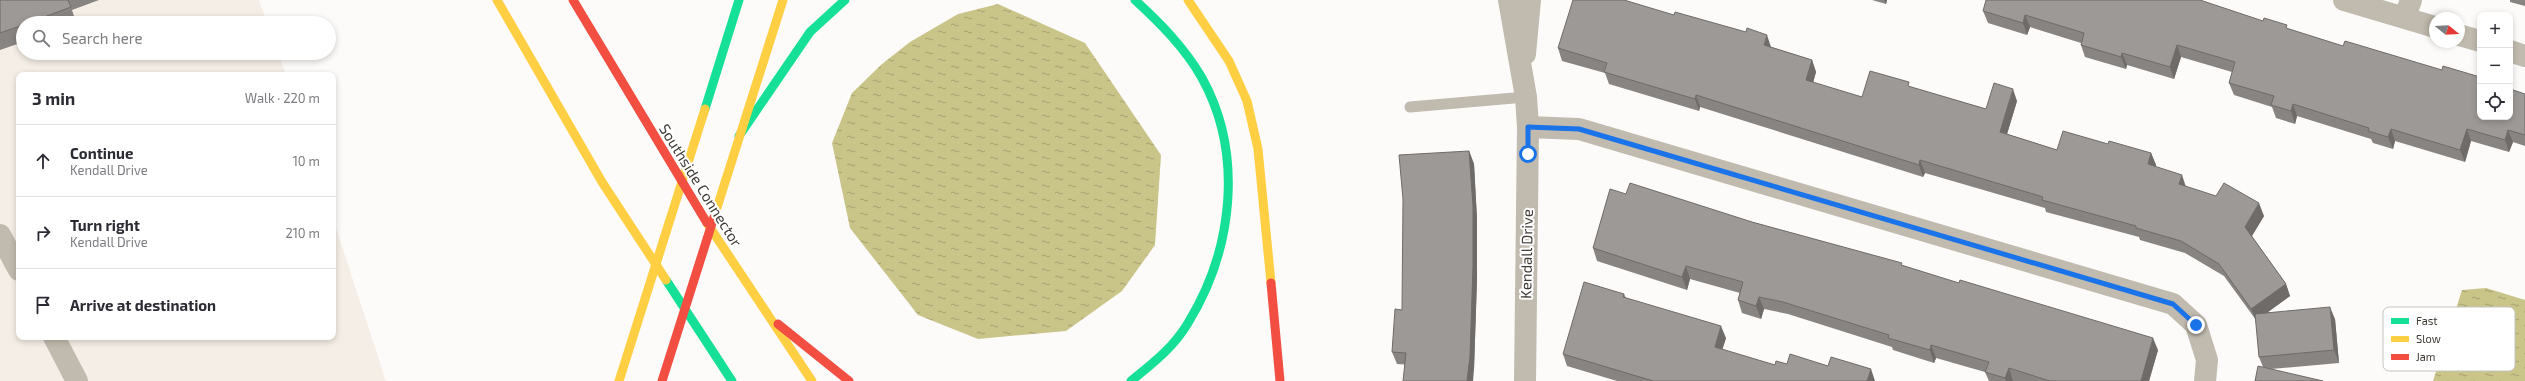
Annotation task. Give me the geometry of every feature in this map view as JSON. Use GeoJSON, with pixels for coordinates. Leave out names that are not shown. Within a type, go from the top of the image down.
{"type":"FeatureCollection","features":[{"type":"Feature","properties":{"kind":"main road"},"geometry":{"type":"LineString","coordinates":[[497,0],[602,182],[732,381]]}},
{"type":"Feature","properties":{"kind":"main road","name":"Southside Connector"},"geometry":{"type":"LineString","coordinates":[[573,0],[632,99],[770,321],[812,381]]}},
{"type":"Feature","properties":{"kind":"main road"},"geometry":{"type":"LineString","coordinates":[[619,381],[739,0]]}},
{"type":"Feature","properties":{"kind":"main road"},"geometry":{"type":"LineString","coordinates":[[662,381],[783,0]]}},
{"type":"Feature","properties":{"kind":"main road"},"geometry":{"type":"LineString","coordinates":[[739,136],[810,32],[845,0]]}},
{"type":"Feature","properties":{"kind":"main road"},"geometry":{"type":"LineString","coordinates":[[1131,381],[1150,369],[1188,324],[1209,285],[1222,248],[1229,213],[1229,160],[1224,135],[1208,89],[1183,50],[1160,23],[1135,0]]}},
{"type":"Feature","properties":{"kind":"main road"},"geometry":{"type":"LineString","coordinates":[[1188,0],[1229,61],[1247,101],[1258,149],[1280,381]]}},
{"type":"Feature","properties":{"kind":"main road"},"geometry":{"type":"LineString","coordinates":[[770,321],[801,340],[849,381]]}},
{"type":"Feature","properties":{"kind":"street","name":"Kendall Drive"},"geometry":{"type":"LineString","coordinates":[[1509,0],[1524,91],[1528,127],[1525,381]]}},
{"type":"Feature","properties":{"kind":"street","name":"Kendall Drive"},"geometry":{"type":"LineString","coordinates":[[1524,91],[1530,0]]}},
{"type":"Feature","properties":{"kind":"street"},"geometry":{"type":"LineString","coordinates":[[2344,0],[2408,9],[2429,23]]}},
{"type":"Feature","properties":{"kind":"street"},"geometry":{"type":"LineString","coordinates":[[2465,37],[2477,40]]}},
{"type":"Feature","properties":{"kind":"street"},"geometry":{"type":"LineString","coordinates":[[2513,52],[2525,56]]}},
{"type":"Feature","properties":{"kind":"street"},"geometry":{"type":"LineString","coordinates":[[1528,127],[1579,129],[2173,304],[2196,325],[2207,360],[2205,381]]}},
{"type":"Feature","properties":{"kind":"street"},"geometry":{"type":"LineString","coordinates":[[0,235],[16,264]]}},
{"type":"Feature","properties":{"kind":"street"},"geometry":{"type":"LineString","coordinates":[[56,340],[77,381]]}},
{"type":"Feature","properties":{"kind":"lane"},"geometry":{"type":"LineString","coordinates":[[1410,107],[1524,91]]}},
{"type":"Feature","properties":{"kind":"shaded area"},"geometry":{"type":"Polygon","coordinates":[[[0,0],[259,0],[265,16],[16,16],[16,60],[281,60],[285,72],[16,72],[16,340],[336,340],[336,228],[386,381],[0,381],[0,0]]]}},
{"type":"Feature","properties":{"kind":"water"},"geometry":{"type":"Polygon","coordinates":[[[998,4],[1085,43],[1161,155],[1155,245],[1122,291],[1066,331],[978,339],[918,315],[850,228],[832,143],[852,93],[882,64],[910,42],[958,14],[998,4]]]}},
{"type":"Feature","properties":{"kind":"water"},"geometry":{"type":"Polygon","coordinates":[[[2486,288],[2525,300],[2525,381],[2433,381],[2436,371],[2515,371],[2515,307],[2457,307],[2462,290],[2486,288]]]}},
{"type":"Feature","properties":{"kind":"building"},"geometry":{"type":"Polygon","coordinates":[[[0,0],[68,0],[71,7],[47,16],[16,16],[16,27],[0,33],[0,0]]]}},
{"type":"Feature","properties":{"kind":"building"},"geometry":{"type":"Polygon","coordinates":[[[1573,0],[1624,0],[1674,15],[1675,12],[1746,32],[1747,28],[1767,35],[1764,45],[1812,60],[1806,80],[1862,97],[1870,71],[1909,82],[1908,86],[1986,109],[1994,83],[2013,89],[2000,132],[2057,150],[2063,131],[2108,144],[2109,141],[2151,153],[2148,164],[2182,175],[2179,184],[2216,196],[2224,183],[2259,203],[2245,227],[2286,284],[2251,309],[2219,264],[2181,241],[2136,228],[2136,226],[2042,200],[2043,197],[1920,160],[1919,165],[1696,95],[1695,99],[1604,72],[1607,63],[1558,48],[1573,0]]]}},
{"type":"Feature","properties":{"kind":"building"},"geometry":{"type":"Polygon","coordinates":[[[1986,0],[2200,0],[2263,21],[2264,18],[2287,25],[2286,28],[2343,46],[2345,41],[2442,70],[2443,66],[2477,76],[2477,120],[2513,120],[2513,90],[2525,94],[2525,135],[2508,130],[2505,140],[2467,129],[2460,150],[2391,129],[2388,137],[2368,131],[2369,128],[2293,104],[2291,111],[2271,105],[2274,96],[2229,83],[2235,62],[2177,45],[2170,67],[2122,53],[2121,57],[2081,45],[2084,33],[2025,15],[2023,23],[1983,11],[1986,0]]]}},
{"type":"Feature","properties":{"kind":"building"},"geometry":{"type":"Polygon","coordinates":[[[1469,151],[1473,206],[1473,266],[1470,356],[1467,381],[1403,381],[1406,353],[1392,352],[1395,309],[1402,310],[1403,199],[1399,155],[1469,151]]]}},
{"type":"Feature","properties":{"kind":"building"},"geometry":{"type":"Polygon","coordinates":[[[1630,183],[1752,222],[1902,263],[1901,265],[1959,283],[1960,280],[2153,338],[2141,381],[2050,381],[2009,368],[2005,378],[1985,372],[1989,362],[1931,345],[1930,350],[1888,338],[1889,335],[1783,302],[1759,297],[1756,306],[1738,300],[1743,282],[1686,266],[1682,277],[1593,248],[1610,189],[1626,194],[1630,183]]]}},
{"type":"Feature","properties":{"kind":"building"},"geometry":{"type":"Polygon","coordinates":[[[1584,282],[1624,294],[1623,297],[1721,326],[1715,347],[1775,365],[1776,361],[1787,364],[1790,354],[1828,366],[1831,357],[1871,369],[1867,381],[1653,381],[1563,354],[1584,282]]]}},
{"type":"Feature","properties":{"kind":"building"},"geometry":{"type":"Polygon","coordinates":[[[2330,307],[2334,350],[2259,357],[2255,314],[2330,307]]]}},
{"type":"Feature","properties":{"kind":"building"},"geometry":{"type":"Polygon","coordinates":[[[2258,366],[2323,381],[2255,381],[2258,366]]]}},
{"type":"Feature","properties":{"kind":"traffic: fast"},"geometry":{"type":"LineString","coordinates":[[705,109],[739,0]]}},
{"type":"Feature","properties":{"kind":"traffic: fast"},"geometry":{"type":"LineString","coordinates":[[739,136],[810,32],[845,0]]}},
{"type":"Feature","properties":{"kind":"traffic: fast"},"geometry":{"type":"LineString","coordinates":[[1131,381],[1155,362],[1176,340],[1188,323],[1203,295],[1215,265],[1223,233],[1228,202],[1228,170],[1224,138],[1215,107],[1202,78],[1188,56],[1172,36],[1135,0]]}},
{"type":"Feature","properties":{"kind":"traffic: fast"},"geometry":{"type":"LineString","coordinates":[[666,280],[732,381]]}},
{"type":"Feature","properties":{"kind":"traffic: slow"},"geometry":{"type":"LineString","coordinates":[[497,0],[602,182],[666,280]]}},
{"type":"Feature","properties":{"kind":"traffic: slow"},"geometry":{"type":"LineString","coordinates":[[714,217],[783,0]]}},
{"type":"Feature","properties":{"kind":"traffic: slow"},"geometry":{"type":"LineString","coordinates":[[1188,0],[1229,61],[1247,101],[1258,149],[1271,283]]}},
{"type":"Feature","properties":{"kind":"traffic: slow"},"geometry":{"type":"LineString","coordinates":[[619,381],[705,109]]}},
{"type":"Feature","properties":{"kind":"traffic: slow"},"geometry":{"type":"LineString","coordinates":[[707,223],[812,381]]}},
{"type":"Feature","properties":{"kind":"traffic: jam"},"geometry":{"type":"LineString","coordinates":[[573,0],[707,223]]}},
{"type":"Feature","properties":{"kind":"traffic: jam"},"geometry":{"type":"LineString","coordinates":[[662,381],[714,217]]}},
{"type":"Feature","properties":{"kind":"traffic: jam"},"geometry":{"type":"LineString","coordinates":[[1271,283],[1280,381]]}},
{"type":"Feature","properties":{"kind":"traffic: jam"},"geometry":{"type":"LineString","coordinates":[[778,324],[849,381]]}},
{"type":"Feature","properties":{"kind":"route"},"geometry":{"type":"LineString","coordinates":[[1528,154],[1528,127],[1579,129],[2173,304],[2196,325]]}}]}
